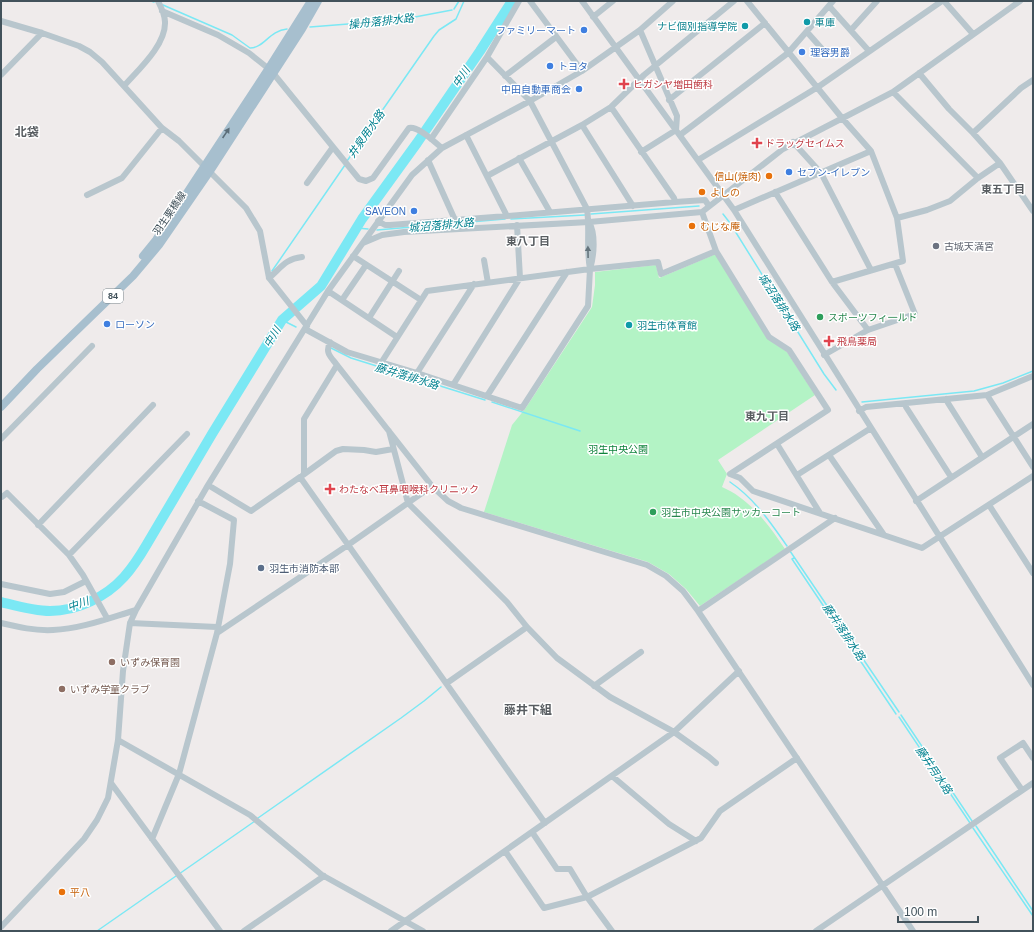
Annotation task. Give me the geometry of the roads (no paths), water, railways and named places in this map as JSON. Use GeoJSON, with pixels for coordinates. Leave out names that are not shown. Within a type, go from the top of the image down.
{"type":"FeatureCollection","features":[{"type":"Feature","properties":{"kind":"main road","name":"羽生栗橋線"},"geometry":{"type":"LineString","coordinates":[[271,71],[311,1]]}},
{"type":"Feature","properties":{"kind":"main road","name":"羽生栗橋線"},"geometry":{"type":"LineString","coordinates":[[1,407],[37,369],[133,276],[159,245],[271,71],[302,29],[318,1]]}},
{"type":"Feature","properties":{"kind":"main road","name":"羽生栗橋線"},"geometry":{"type":"LineString","coordinates":[[1,399],[131,271],[156,240],[207,169]]}},
{"type":"Feature","properties":{"kind":"street"},"geometry":{"type":"LineString","coordinates":[[124,86],[154,51],[162,37],[165,21],[158,1]]}},
{"type":"Feature","properties":{"kind":"street"},"geometry":{"type":"LineString","coordinates":[[429,137],[487,57],[519,1]]}},
{"type":"Feature","properties":{"kind":"street"},"geometry":{"type":"LineString","coordinates":[[530,1],[582,71]]}},
{"type":"Feature","properties":{"kind":"street"},"geometry":{"type":"LineString","coordinates":[[582,1],[734,210],[1033,685]]}},
{"type":"Feature","properties":{"kind":"street"},"geometry":{"type":"LineString","coordinates":[[593,17],[613,1]]}},
{"type":"Feature","properties":{"kind":"street"},"geometry":{"type":"LineString","coordinates":[[1,927],[84,839],[97,820],[108,798],[111,783],[118,740],[123,671],[130,623],[208,484],[328,291],[362,243],[412,175],[442,148],[530,101],[582,71],[640,30],[674,1]]}},
{"type":"Feature","properties":{"kind":"street"},"geometry":{"type":"LineString","coordinates":[[487,176],[551,140],[582,125],[611,107],[655,66],[734,1]]}},
{"type":"Feature","properties":{"kind":"street"},"geometry":{"type":"LineString","coordinates":[[747,1],[788,53],[871,151],[897,218],[903,261],[832,282]]}},
{"type":"Feature","properties":{"kind":"street"},"geometry":{"type":"LineString","coordinates":[[851,30],[876,1]]}},
{"type":"Feature","properties":{"kind":"street"},"geometry":{"type":"LineString","coordinates":[[698,160],[818,87],[943,1],[973,34]]}},
{"type":"Feature","properties":{"kind":"street"},"geometry":{"type":"LineString","coordinates":[[362,243],[382,236],[404,232],[509,225],[589,222],[702,212],[793,142],[893,92],[1020,1]]}},
{"type":"Feature","properties":{"kind":"street"},"geometry":{"type":"LineString","coordinates":[[641,152],[678,132],[788,53],[831,3],[869,51]]}},
{"type":"Feature","properties":{"kind":"street"},"geometry":{"type":"LineString","coordinates":[[162,11],[218,35],[249,53],[271,71],[359,179],[366,181],[373,178],[407,130],[413,128],[418,129],[442,148]]}},
{"type":"Feature","properties":{"kind":"street"},"geometry":{"type":"LineString","coordinates":[[1,21],[80,46],[102,62],[162,128],[179,141],[246,208],[260,231],[269,278],[306,328],[347,352],[417,373],[522,408],[588,306],[590,269],[593,260],[592,228],[589,222],[587,209],[530,101],[487,57]]}},
{"type":"Feature","properties":{"kind":"street"},"geometry":{"type":"LineString","coordinates":[[669,100],[765,24]]}},
{"type":"Feature","properties":{"kind":"street"},"geometry":{"type":"LineString","coordinates":[[640,30],[677,116],[678,132]]}},
{"type":"Feature","properties":{"kind":"street"},"geometry":{"type":"LineString","coordinates":[[807,32],[823,50]]}},
{"type":"Feature","properties":{"kind":"street"},"geometry":{"type":"LineString","coordinates":[[1,75],[42,33]]}},
{"type":"Feature","properties":{"kind":"street"},"geometry":{"type":"LineString","coordinates":[[505,76],[556,37]]}},
{"type":"Feature","properties":{"kind":"street"},"geometry":{"type":"LineString","coordinates":[[919,73],[949,109],[1000,163],[1033,211]]}},
{"type":"Feature","properties":{"kind":"street"},"geometry":{"type":"LineString","coordinates":[[973,133],[1021,88],[1033,80]]}},
{"type":"Feature","properties":{"kind":"street"},"geometry":{"type":"LineString","coordinates":[[893,92],[978,178]]}},
{"type":"Feature","properties":{"kind":"street"},"geometry":{"type":"LineString","coordinates":[[611,107],[674,198],[675,202]]}},
{"type":"Feature","properties":{"kind":"street"},"geometry":{"type":"LineString","coordinates":[[582,125],[633,206]]}},
{"type":"Feature","properties":{"kind":"street"},"geometry":{"type":"LineString","coordinates":[[87,195],[122,178],[162,128]]}},
{"type":"Feature","properties":{"kind":"street"},"geometry":{"type":"LineString","coordinates":[[466,135],[508,216],[509,225]]}},
{"type":"Feature","properties":{"kind":"street"},"geometry":{"type":"LineString","coordinates":[[793,142],[821,173],[871,270]]}},
{"type":"Feature","properties":{"kind":"street"},"geometry":{"type":"LineString","coordinates":[[307,184],[333,147]]}},
{"type":"Feature","properties":{"kind":"street"},"geometry":{"type":"LineString","coordinates":[[734,210],[871,151]]}},
{"type":"Feature","properties":{"kind":"street"},"geometry":{"type":"LineString","coordinates":[[519,158],[550,212]]}},
{"type":"Feature","properties":{"kind":"street"},"geometry":{"type":"LineString","coordinates":[[428,160],[455,220]]}},
{"type":"Feature","properties":{"kind":"street"},"geometry":{"type":"LineString","coordinates":[[897,218],[928,210],[950,202],[978,178],[1000,163]]}},
{"type":"Feature","properties":{"kind":"street"},"geometry":{"type":"LineString","coordinates":[[775,192],[832,282],[868,330]]}},
{"type":"Feature","properties":{"kind":"street"},"geometry":{"type":"LineString","coordinates":[[378,221],[385,225],[390,225],[705,200],[709,206]]}},
{"type":"Feature","properties":{"kind":"street"},"geometry":{"type":"LineString","coordinates":[[702,212],[716,251],[769,337],[788,350],[828,410],[730,474],[740,478],[753,491],[922,548],[1033,476]]}},
{"type":"Feature","properties":{"kind":"street"},"geometry":{"type":"LineString","coordinates":[[453,385],[520,278],[517,225]]}},
{"type":"Feature","properties":{"kind":"street"},"geometry":{"type":"LineString","coordinates":[[381,363],[428,291],[566,272],[658,262],[660,274],[716,251]]}},
{"type":"Feature","properties":{"kind":"street"},"geometry":{"type":"LineString","coordinates":[[353,256],[421,300]]}},
{"type":"Feature","properties":{"kind":"street"},"geometry":{"type":"LineString","coordinates":[[269,278],[287,261],[293,258],[302,257]]}},
{"type":"Feature","properties":{"kind":"street"},"geometry":{"type":"LineString","coordinates":[[484,260],[488,283]]}},
{"type":"Feature","properties":{"kind":"street"},"geometry":{"type":"LineString","coordinates":[[824,354],[868,330],[915,314],[895,264]]}},
{"type":"Feature","properties":{"kind":"street"},"geometry":{"type":"LineString","coordinates":[[342,300],[366,265]]}},
{"type":"Feature","properties":{"kind":"street"},"geometry":{"type":"LineString","coordinates":[[369,318],[399,271]]}},
{"type":"Feature","properties":{"kind":"street"},"geometry":{"type":"LineString","coordinates":[[487,396],[566,272]]}},
{"type":"Feature","properties":{"kind":"street"},"geometry":{"type":"LineString","coordinates":[[417,373],[474,284]]}},
{"type":"Feature","properties":{"kind":"street"},"geometry":{"type":"LineString","coordinates":[[328,291],[397,337]]}},
{"type":"Feature","properties":{"kind":"street"},"geometry":{"type":"LineString","coordinates":[[330,342],[327,352],[432,486],[448,501],[461,508],[647,565],[666,576],[683,591],[739,671],[913,931]]}},
{"type":"Feature","properties":{"kind":"street"},"geometry":{"type":"LineString","coordinates":[[1,439],[92,346]]}},
{"type":"Feature","properties":{"kind":"street"},"geometry":{"type":"LineString","coordinates":[[337,365],[304,419],[302,475],[348,545],[545,823]]}},
{"type":"Feature","properties":{"kind":"street"},"geometry":{"type":"LineString","coordinates":[[860,410],[866,407],[987,395],[1033,376]]}},
{"type":"Feature","properties":{"kind":"street"},"geometry":{"type":"LineString","coordinates":[[987,395],[1033,467]]}},
{"type":"Feature","properties":{"kind":"street"},"geometry":{"type":"LineString","coordinates":[[946,399],[982,457]]}},
{"type":"Feature","properties":{"kind":"street"},"geometry":{"type":"LineString","coordinates":[[906,403],[906,407],[951,477]]}},
{"type":"Feature","properties":{"kind":"street"},"geometry":{"type":"LineString","coordinates":[[38,525],[153,404]]}},
{"type":"Feature","properties":{"kind":"street"},"geometry":{"type":"LineString","coordinates":[[916,501],[1033,424]]}},
{"type":"Feature","properties":{"kind":"street"},"geometry":{"type":"LineString","coordinates":[[797,475],[871,428]]}},
{"type":"Feature","properties":{"kind":"street"},"geometry":{"type":"LineString","coordinates":[[388,429],[408,503],[507,602],[527,627],[557,658],[610,697],[674,732],[710,757],[716,763]]}},
{"type":"Feature","properties":{"kind":"street"},"geometry":{"type":"LineString","coordinates":[[69,555],[187,434]]}},
{"type":"Feature","properties":{"kind":"street"},"geometry":{"type":"LineString","coordinates":[[777,444],[820,514]]}},
{"type":"Feature","properties":{"kind":"street"},"geometry":{"type":"LineString","coordinates":[[208,484],[251,511],[336,451],[350,449],[376,452],[393,449]]}},
{"type":"Feature","properties":{"kind":"street"},"geometry":{"type":"LineString","coordinates":[[829,455],[884,535]]}},
{"type":"Feature","properties":{"kind":"street"},"geometry":{"type":"LineString","coordinates":[[130,623],[217,630],[348,545],[432,486]]}},
{"type":"Feature","properties":{"kind":"street"},"geometry":{"type":"LineString","coordinates":[[1,498],[7,493],[69,555],[107,618]]}},
{"type":"Feature","properties":{"kind":"street"},"geometry":{"type":"LineString","coordinates":[[152,839],[179,774],[217,630],[230,564],[234,520],[198,501]]}},
{"type":"Feature","properties":{"kind":"street"},"geometry":{"type":"LineString","coordinates":[[989,505],[1033,573]]}},
{"type":"Feature","properties":{"kind":"street"},"geometry":{"type":"LineString","coordinates":[[698,611],[834,518]]}},
{"type":"Feature","properties":{"kind":"street"},"geometry":{"type":"LineString","coordinates":[[1,584],[50,594],[64,592],[86,581]]}},
{"type":"Feature","properties":{"kind":"street"},"geometry":{"type":"LineString","coordinates":[[1,624],[21,628],[52,630],[84,626],[136,610]]}},
{"type":"Feature","properties":{"kind":"street"},"geometry":{"type":"LineString","coordinates":[[447,683],[527,627]]}},
{"type":"Feature","properties":{"kind":"street"},"geometry":{"type":"LineString","coordinates":[[594,686],[641,652]]}},
{"type":"Feature","properties":{"kind":"street"},"geometry":{"type":"LineString","coordinates":[[391,931],[674,732],[739,671]]}},
{"type":"Feature","properties":{"kind":"street"},"geometry":{"type":"LineString","coordinates":[[118,740],[250,815],[324,876],[423,931]]}},
{"type":"Feature","properties":{"kind":"street"},"geometry":{"type":"LineString","coordinates":[[1022,790],[1000,758],[1023,743],[1033,758]]}},
{"type":"Feature","properties":{"kind":"street"},"geometry":{"type":"LineString","coordinates":[[505,851],[544,908],[587,897],[701,838],[720,811],[797,758]]}},
{"type":"Feature","properties":{"kind":"street"},"geometry":{"type":"LineString","coordinates":[[612,776],[669,824],[696,841]]}},
{"type":"Feature","properties":{"kind":"street"},"geometry":{"type":"LineString","coordinates":[[111,783],[220,931]]}},
{"type":"Feature","properties":{"kind":"street"},"geometry":{"type":"LineString","coordinates":[[816,931],[1033,783]]}},
{"type":"Feature","properties":{"kind":"street"},"geometry":{"type":"LineString","coordinates":[[532,832],[557,869],[570,869],[587,897],[612,931]]}},
{"type":"Feature","properties":{"kind":"street"},"geometry":{"type":"LineString","coordinates":[[244,931],[324,876]]}},
{"type":"Feature","properties":{"kind":"waterway","name":"操舟落排水路"},"geometry":{"type":"LineString","coordinates":[[454,9],[459,1]]}},
{"type":"Feature","properties":{"kind":"waterway","name":"井泉用水路"},"geometry":{"type":"LineString","coordinates":[[347,161],[434,36],[439,30],[456,19],[464,1]]}},
{"type":"Feature","properties":{"kind":"waterway","name":"中川"},"geometry":{"type":"LineString","coordinates":[[1,602],[44,611],[81,606],[109,591],[127,573],[142,553],[212,434],[282,320],[321,286],[362,219],[417,143],[480,51],[512,1]]}},
{"type":"Feature","properties":{"kind":"waterway","name":"操舟落排水路"},"geometry":{"type":"LineString","coordinates":[[163,5],[232,35],[250,48],[259,45],[281,30],[287,29]]}},
{"type":"Feature","properties":{"kind":"waterway","name":"操舟落排水路"},"geometry":{"type":"LineString","coordinates":[[310,27],[399,20],[452,10]]}},
{"type":"Feature","properties":{"kind":"waterway","name":"井泉用水路"},"geometry":{"type":"LineString","coordinates":[[272,271],[345,165]]}},
{"type":"Feature","properties":{"kind":"waterway","name":"城沼落排水路"},"geometry":{"type":"LineString","coordinates":[[591,214],[699,206]]}},
{"type":"Feature","properties":{"kind":"waterway","name":"城沼落排水路"},"geometry":{"type":"LineString","coordinates":[[723,214],[824,374],[836,390]]}},
{"type":"Feature","properties":{"kind":"waterway","name":"城沼落排水路"},"geometry":{"type":"LineString","coordinates":[[511,219],[585,215]]}},
{"type":"Feature","properties":{"kind":"waterway","name":"城沼落排水路"},"geometry":{"type":"LineString","coordinates":[[377,230],[505,219]]}},
{"type":"Feature","properties":{"kind":"waterway","name":"城沼落排水路"},"geometry":{"type":"LineString","coordinates":[[357,228],[368,229]]}},
{"type":"Feature","properties":{"kind":"waterway","name":"藤井落排水路"},"geometry":{"type":"LineString","coordinates":[[282,320],[296,327]]}},
{"type":"Feature","properties":{"kind":"waterway","name":"藤井落排水路"},"geometry":{"type":"LineString","coordinates":[[331,348],[351,358],[485,400]]}},
{"type":"Feature","properties":{"kind":"waterway","name":"城沼落排水路"},"geometry":{"type":"LineString","coordinates":[[862,402],[974,391],[1003,383],[1033,371]]}},
{"type":"Feature","properties":{"kind":"waterway","name":"藤井落排水路"},"geometry":{"type":"LineString","coordinates":[[492,402],[580,431]]}},
{"type":"Feature","properties":{"kind":"waterway","name":"藤井落排水路"},"geometry":{"type":"LineString","coordinates":[[730,482],[755,503],[787,546]]}},
{"type":"Feature","properties":{"kind":"waterway","name":"藤井用水路"},"geometry":{"type":"LineString","coordinates":[[790,551],[899,712]]}},
{"type":"Feature","properties":{"kind":"waterway","name":"藤井用水路"},"geometry":{"type":"LineString","coordinates":[[794,558],[792,559],[896,714]]}},
{"type":"Feature","properties":{"kind":"waterway"},"geometry":{"type":"LineString","coordinates":[[258,818],[401,718],[441,687]]}},
{"type":"Feature","properties":{"kind":"waterway","name":"藤井落排水路"},"geometry":{"type":"LineString","coordinates":[[901,715],[972,821]]}},
{"type":"Feature","properties":{"kind":"waterway","name":"藤井落排水路"},"geometry":{"type":"LineString","coordinates":[[899,717],[970,823]]}},
{"type":"Feature","properties":{"kind":"waterway"},"geometry":{"type":"LineString","coordinates":[[179,874],[255,821]]}},
{"type":"Feature","properties":{"kind":"waterway","name":"藤井落排水路"},"geometry":{"type":"LineString","coordinates":[[976,826],[1033,911]]}},
{"type":"Feature","properties":{"kind":"waterway","name":"藤井落排水路"},"geometry":{"type":"LineString","coordinates":[[973,828],[1033,916]]}},
{"type":"Feature","properties":{"kind":"waterway"},"geometry":{"type":"LineString","coordinates":[[97,931],[176,876]]}},
{"type":"Feature","properties":{"kind":"place","name":"車庫"},"geometry":{"type":"Point","coordinates":[807,22]}},
{"type":"Feature","properties":{"kind":"place","name":"ナビ個別指導学院"},"geometry":{"type":"Point","coordinates":[745,26]}},
{"type":"Feature","properties":{"kind":"place","name":"ファミリーマート"},"geometry":{"type":"Point","coordinates":[584,30]}},
{"type":"Feature","properties":{"kind":"place","name":"理容男爵"},"geometry":{"type":"Point","coordinates":[802,52]}},
{"type":"Feature","properties":{"kind":"place","name":"トヨタ"},"geometry":{"type":"Point","coordinates":[550,66]}},
{"type":"Feature","properties":{"kind":"place","name":"ヒガシヤ増田歯科"},"geometry":{"type":"Point","coordinates":[624,84]}},
{"type":"Feature","properties":{"kind":"place","name":"中田自動車商会"},"geometry":{"type":"Point","coordinates":[579,89]}},
{"type":"Feature","properties":{"kind":"place","name":"ドラッグセイムス"},"geometry":{"type":"Point","coordinates":[757,143]}},
{"type":"Feature","properties":{"kind":"place","name":"セブン-イレブン"},"geometry":{"type":"Point","coordinates":[789,172]}},
{"type":"Feature","properties":{"kind":"place","name":"信山(焼肉)"},"geometry":{"type":"Point","coordinates":[769,176]}},
{"type":"Feature","properties":{"kind":"place","name":"よしの"},"geometry":{"type":"Point","coordinates":[702,192]}},
{"type":"Feature","properties":{"kind":"place","name":"SAVEON"},"geometry":{"type":"Point","coordinates":[414,211]}},
{"type":"Feature","properties":{"kind":"place","name":"むじな庵"},"geometry":{"type":"Point","coordinates":[692,226]}},
{"type":"Feature","properties":{"kind":"place","name":"古城天満宮"},"geometry":{"type":"Point","coordinates":[936,246]}},
{"type":"Feature","properties":{"kind":"place","name":"スポーツフィ一ルド"},"geometry":{"type":"Point","coordinates":[820,317]}},
{"type":"Feature","properties":{"kind":"place","name":"ローソン"},"geometry":{"type":"Point","coordinates":[107,324]}},
{"type":"Feature","properties":{"kind":"place","name":"羽生市体育館"},"geometry":{"type":"Point","coordinates":[629,325]}},
{"type":"Feature","properties":{"kind":"place","name":"飛鳥薬局"},"geometry":{"type":"Point","coordinates":[829,341]}},
{"type":"Feature","properties":{"kind":"place","name":"わたなべ耳鼻咽喉科クリニック"},"geometry":{"type":"Point","coordinates":[330,489]}},
{"type":"Feature","properties":{"kind":"place","name":"羽生市中央公園サッカーコート"},"geometry":{"type":"Point","coordinates":[653,512]}},
{"type":"Feature","properties":{"kind":"place","name":"羽生市消防本部"},"geometry":{"type":"Point","coordinates":[261,568]}},
{"type":"Feature","properties":{"kind":"place","name":"いずみ保育園"},"geometry":{"type":"Point","coordinates":[112,662]}},
{"type":"Feature","properties":{"kind":"place","name":"いずみ学童クラブ"},"geometry":{"type":"Point","coordinates":[62,689]}},
{"type":"Feature","properties":{"kind":"place","name":"平八"},"geometry":{"type":"Point","coordinates":[62,892]}},
{"type":"Feature","properties":{"kind":"district","name":"北袋"},"geometry":{"type":"Point","coordinates":[27,132]}},
{"type":"Feature","properties":{"kind":"district","name":"東五丁目"},"geometry":{"type":"Point","coordinates":[1003,189]}},
{"type":"Feature","properties":{"kind":"district","name":"東八丁目"},"geometry":{"type":"Point","coordinates":[528,241]}},
{"type":"Feature","properties":{"kind":"district","name":"東九丁目"},"geometry":{"type":"Point","coordinates":[767,416]}},
{"type":"Feature","properties":{"kind":"district","name":"藤井下組"},"geometry":{"type":"Point","coordinates":[528,710]}},
{"type":"Feature","properties":{"kind":"park label","name":"羽生中央公園"},"geometry":{"type":"Point","coordinates":[618,449]}}]}
